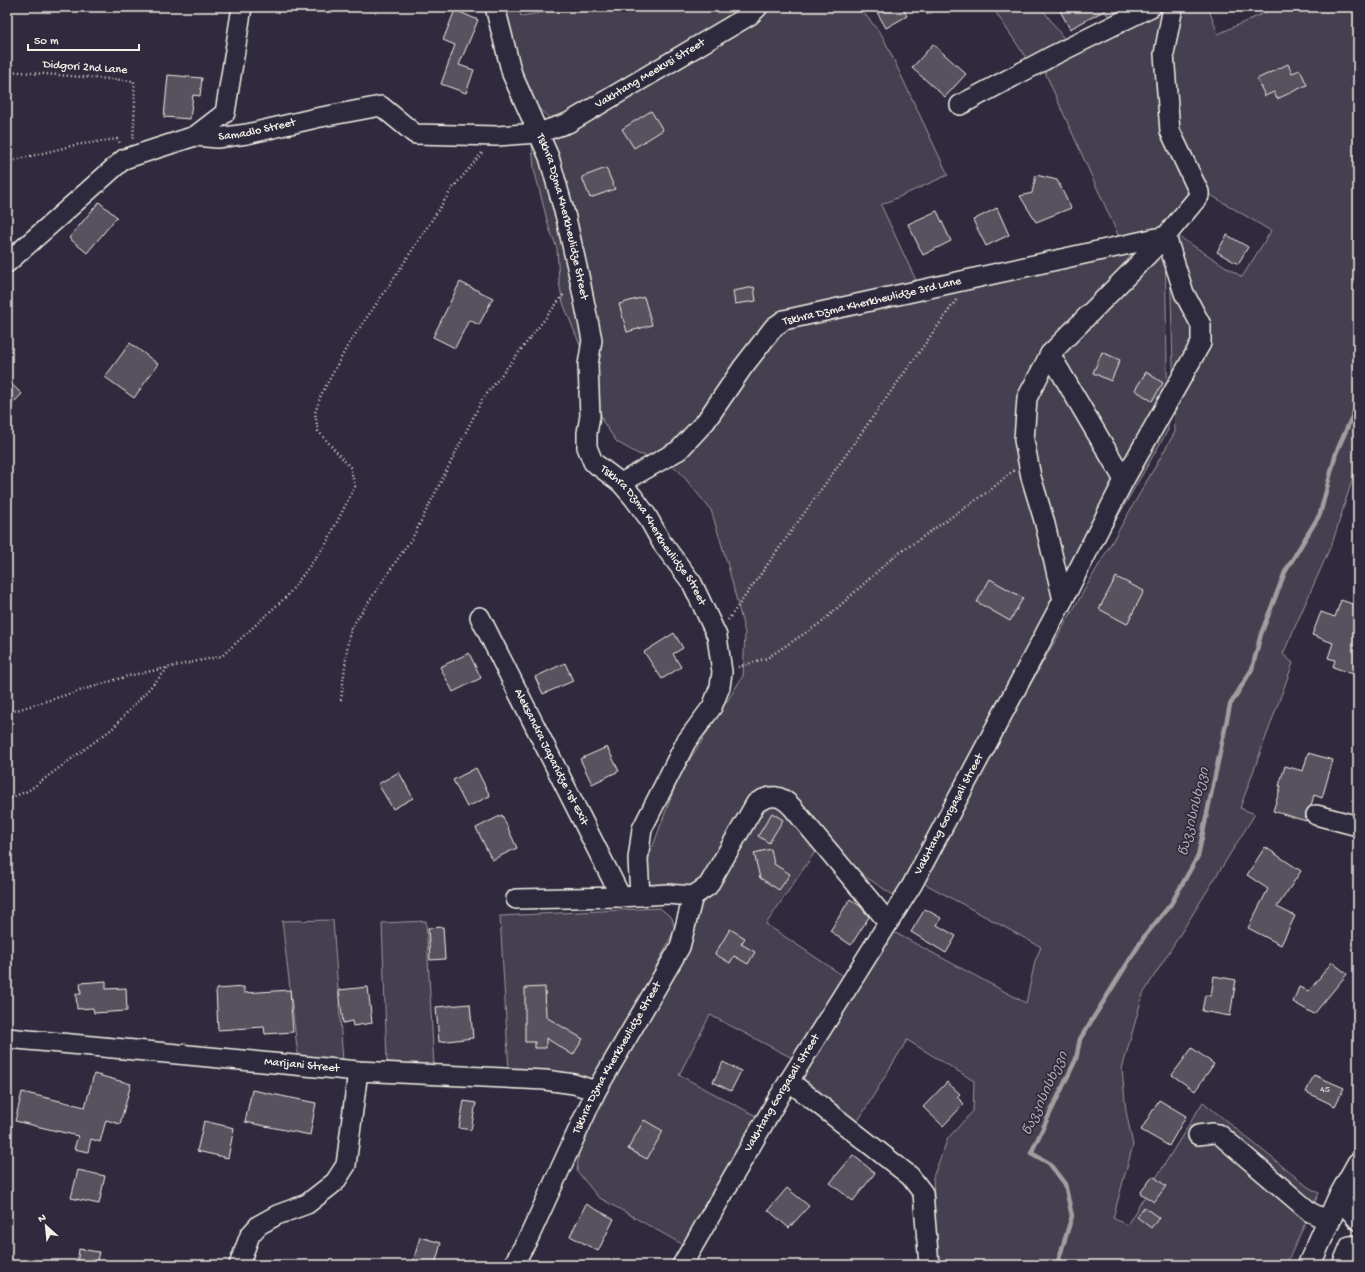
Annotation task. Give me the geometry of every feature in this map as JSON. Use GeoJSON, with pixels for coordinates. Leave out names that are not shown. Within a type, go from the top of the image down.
{"type":"FeatureCollection","features":[{"type":"Feature","properties":{"kind":"main road"},"geometry":{"type":"LineString","coordinates":[[1309,1265],[1339,1198],[1358,1164]]}},
{"type":"Feature","properties":{"kind":"street"},"geometry":{"type":"LineString","coordinates":[[195,136],[225,113],[242,7]]}},
{"type":"Feature","properties":{"kind":"street","name":"Tskhra Dzma Kherkheulidze Street"},"geometry":{"type":"LineString","coordinates":[[495,7],[512,74],[549,157],[566,218],[579,276],[592,340],[588,365],[590,416],[587,433],[587,447],[593,462],[621,483],[647,516],[662,543],[692,583],[717,636],[722,672],[720,687],[712,707],[686,742],[642,829],[638,859],[640,896]]}},
{"type":"Feature","properties":{"kind":"street"},"geometry":{"type":"LineString","coordinates":[[960,105],[1054,55],[1151,7]]}},
{"type":"Feature","properties":{"kind":"street"},"geometry":{"type":"LineString","coordinates":[[1063,600],[1044,520],[1027,459],[1024,440],[1027,398],[1050,354],[1166,236],[1196,202],[1199,196],[1199,192],[1170,130],[1164,54],[1173,7]]}},
{"type":"Feature","properties":{"kind":"street","name":"Vakhtang Meekvsi Street"},"geometry":{"type":"LineString","coordinates":[[538,134],[568,123],[752,10]]}},
{"type":"Feature","properties":{"kind":"street","name":"Samadlo Street"},"geometry":{"type":"LineString","coordinates":[[7,263],[124,159],[195,136],[217,138],[247,134],[316,118],[381,106],[415,134],[497,136],[538,134]]}},
{"type":"Feature","properties":{"kind":"street","name":"Tskhra Dzma Kherkheulidze 3rd Lane"},"geometry":{"type":"LineString","coordinates":[[621,483],[679,450],[706,421],[743,367],[774,327],[784,320],[1166,236]]}},
{"type":"Feature","properties":{"kind":"street","name":"Vakhtang Gorgasali Street"},"geometry":{"type":"LineString","coordinates":[[682,1265],[789,1081],[912,885],[1063,600],[1124,480],[1201,343],[1200,325],[1184,294],[1166,236]]}},
{"type":"Feature","properties":{"kind":"street"},"geometry":{"type":"LineString","coordinates":[[1050,354],[1124,480]]}},
{"type":"Feature","properties":{"kind":"street","name":"Aleksandra Japaridze 1st Exit"},"geometry":{"type":"LineString","coordinates":[[480,617],[621,897]]}},
{"type":"Feature","properties":{"kind":"street"},"geometry":{"type":"LineString","coordinates":[[516,899],[621,897],[668,894],[693,896],[708,886],[756,803],[765,798],[776,796],[786,800],[888,922]]}},
{"type":"Feature","properties":{"kind":"street"},"geometry":{"type":"LineString","coordinates":[[1316,815],[1358,826]]}},
{"type":"Feature","properties":{"kind":"street","name":"Tskhra Dzma Kherkheulidze Street"},"geometry":{"type":"LineString","coordinates":[[513,1265],[529,1237],[596,1091],[680,947],[693,896]]}},
{"type":"Feature","properties":{"kind":"street","name":"Marijani Street"},"geometry":{"type":"LineString","coordinates":[[7,1038],[358,1071],[545,1080],[574,1084],[596,1091]]}},
{"type":"Feature","properties":{"kind":"street"},"geometry":{"type":"LineString","coordinates":[[239,1265],[250,1235],[259,1225],[277,1215],[307,1204],[335,1182],[346,1165],[358,1071]]}},
{"type":"Feature","properties":{"kind":"street"},"geometry":{"type":"LineString","coordinates":[[789,1081],[910,1176],[923,1193],[929,1265]]}},
{"type":"Feature","properties":{"kind":"street"},"geometry":{"type":"LineString","coordinates":[[1198,1134],[1219,1134],[1310,1212],[1328,1221]]}},
{"type":"Feature","properties":{"kind":"street"},"geometry":{"type":"LineString","coordinates":[[1339,1198],[1358,1220]]}},
{"type":"Feature","properties":{"kind":"street"},"geometry":{"type":"LineString","coordinates":[[1342,1265],[1348,1248],[1352,1245],[1358,1245]]}},
{"type":"Feature","properties":{"kind":"path","name":"Didgori 2nd Lane"},"geometry":{"type":"LineString","coordinates":[[7,71],[134,81],[135,104],[132,156]]}},
{"type":"Feature","properties":{"kind":"path"},"geometry":{"type":"LineString","coordinates":[[7,712],[128,676],[222,656],[288,595],[326,544],[355,486],[350,467],[318,431],[314,413],[321,395],[348,345],[452,189],[497,136]]}},
{"type":"Feature","properties":{"kind":"path"},"geometry":{"type":"LineString","coordinates":[[7,162],[75,145],[117,139],[132,156]]}},
{"type":"Feature","properties":{"kind":"path"},"geometry":{"type":"LineString","coordinates":[[341,700],[351,628],[414,535],[482,400],[579,276]]}},
{"type":"Feature","properties":{"kind":"path"},"geometry":{"type":"LineString","coordinates":[[717,636],[972,279]]}},
{"type":"Feature","properties":{"kind":"path"},"geometry":{"type":"LineString","coordinates":[[722,672],[767,658],[822,622],[892,558],[989,491],[1027,459]]}},
{"type":"Feature","properties":{"kind":"path"},"geometry":{"type":"LineString","coordinates":[[7,799],[28,791],[112,729],[170,666]]}},
{"type":"Feature","properties":{"kind":"shaded area"},"geometry":{"type":"Polygon","coordinates":[[[501,7],[518,7],[521,16],[575,7],[746,7],[553,122],[528,98],[501,7]]]}},
{"type":"Feature","properties":{"kind":"shaded area"},"geometry":{"type":"Polygon","coordinates":[[[771,7],[859,7],[882,35],[948,175],[881,205],[919,287],[781,317],[705,416],[656,458],[638,454],[617,442],[603,422],[588,365],[563,303],[559,282],[557,248],[549,228],[534,169],[532,144],[572,131],[747,28],[771,7]]]}},
{"type":"Feature","properties":{"kind":"shaded area"},"geometry":{"type":"Polygon","coordinates":[[[922,7],[940,7],[927,15],[922,7]]]}},
{"type":"Feature","properties":{"kind":"shaded area"},"geometry":{"type":"Polygon","coordinates":[[[992,7],[1041,7],[1067,43],[1029,62],[992,7]]]}},
{"type":"Feature","properties":{"kind":"shaded area"},"geometry":{"type":"Polygon","coordinates":[[[1103,7],[1139,7],[1110,20],[1103,7]]]}},
{"type":"Feature","properties":{"kind":"shaded area"},"geometry":{"type":"Polygon","coordinates":[[[1162,7],[1169,7],[1160,51],[1194,194],[1164,231],[1119,237],[1043,68],[1162,7]]]}},
{"type":"Feature","properties":{"kind":"shaded area"},"geometry":{"type":"Polygon","coordinates":[[[1177,7],[1208,7],[1218,34],[1277,7],[1358,7],[1358,461],[1333,541],[1283,654],[1293,663],[1240,808],[1255,814],[1143,994],[1122,1069],[1126,1111],[1133,1145],[1113,1218],[1127,1225],[1203,1102],[1308,1187],[1319,1193],[1286,1265],[931,1265],[937,1257],[933,1177],[948,1138],[973,1111],[974,1081],[907,1040],[855,1126],[796,1080],[890,930],[1026,1003],[1035,961],[1041,947],[918,880],[1175,432],[1170,263],[1173,242],[1178,236],[1242,277],[1271,231],[1209,194],[1176,130],[1168,54],[1177,7]]]}},
{"type":"Feature","properties":{"kind":"shaded area"},"geometry":{"type":"Polygon","coordinates":[[[1165,239],[1168,430],[957,795],[896,897],[819,846],[766,924],[845,977],[794,1059],[710,1015],[679,1075],[760,1118],[687,1247],[598,1197],[577,1171],[579,1148],[683,942],[687,925],[681,905],[673,897],[635,895],[678,778],[743,676],[745,633],[727,562],[711,510],[679,471],[669,463],[777,331],[1165,239]]]}},
{"type":"Feature","properties":{"kind":"shaded area"},"geometry":{"type":"Polygon","coordinates":[[[660,908],[672,918],[675,929],[599,1080],[509,1072],[500,916],[660,908]]]}},
{"type":"Feature","properties":{"kind":"shaded area"},"geometry":{"type":"Polygon","coordinates":[[[333,920],[343,1061],[298,1056],[282,921],[333,920]]]}},
{"type":"Feature","properties":{"kind":"shaded area"},"geometry":{"type":"Polygon","coordinates":[[[426,921],[434,1066],[387,1062],[382,923],[426,921]]]}},
{"type":"Feature","properties":{"kind":"building"},"geometry":{"type":"Polygon","coordinates":[[[874,7],[902,7],[907,16],[886,28],[874,7]]]}},
{"type":"Feature","properties":{"kind":"building"},"geometry":{"type":"Polygon","coordinates":[[[1058,7],[1111,7],[1070,29],[1058,7]]]}},
{"type":"Feature","properties":{"kind":"building"},"geometry":{"type":"Polygon","coordinates":[[[455,10],[478,20],[459,65],[474,70],[466,93],[441,84],[455,45],[443,40],[455,10]]]}},
{"type":"Feature","properties":{"kind":"building"},"geometry":{"type":"Polygon","coordinates":[[[933,44],[966,74],[945,97],[912,68],[933,44]]]}},
{"type":"Feature","properties":{"kind":"building"},"geometry":{"type":"Polygon","coordinates":[[[1288,64],[1292,73],[1300,70],[1307,85],[1277,99],[1274,92],[1265,96],[1257,79],[1288,64]]]}},
{"type":"Feature","properties":{"kind":"building"},"geometry":{"type":"Polygon","coordinates":[[[168,75],[202,78],[200,96],[193,95],[190,119],[164,117],[168,75]]]}},
{"type":"Feature","properties":{"kind":"building"},"geometry":{"type":"Polygon","coordinates":[[[651,111],[663,130],[634,148],[622,129],[651,111]]]}},
{"type":"Feature","properties":{"kind":"building"},"geometry":{"type":"Polygon","coordinates":[[[606,168],[615,189],[590,198],[582,177],[606,168]]]}},
{"type":"Feature","properties":{"kind":"building"},"geometry":{"type":"Polygon","coordinates":[[[1036,175],[1057,180],[1071,208],[1036,222],[1020,196],[1032,193],[1036,175]]]}},
{"type":"Feature","properties":{"kind":"building"},"geometry":{"type":"Polygon","coordinates":[[[99,202],[117,217],[87,253],[69,238],[99,202]]]}},
{"type":"Feature","properties":{"kind":"building"},"geometry":{"type":"Polygon","coordinates":[[[997,208],[1009,235],[986,246],[973,220],[997,208]]]}},
{"type":"Feature","properties":{"kind":"building"},"geometry":{"type":"Polygon","coordinates":[[[937,211],[951,241],[923,255],[908,224],[937,211]]]}},
{"type":"Feature","properties":{"kind":"building"},"geometry":{"type":"Polygon","coordinates":[[[1227,235],[1248,247],[1238,264],[1217,252],[1227,235]]]}},
{"type":"Feature","properties":{"kind":"building"},"geometry":{"type":"Polygon","coordinates":[[[460,282],[493,298],[479,325],[469,320],[455,348],[433,337],[460,282]]]}},
{"type":"Feature","properties":{"kind":"building"},"geometry":{"type":"Polygon","coordinates":[[[754,287],[756,301],[735,304],[733,291],[754,287]]]}},
{"type":"Feature","properties":{"kind":"building"},"geometry":{"type":"Polygon","coordinates":[[[644,297],[652,325],[627,332],[619,304],[644,297]]]}},
{"type":"Feature","properties":{"kind":"building"},"geometry":{"type":"Polygon","coordinates":[[[130,343],[158,364],[134,398],[105,377],[130,343]]]}},
{"type":"Feature","properties":{"kind":"building"},"geometry":{"type":"Polygon","coordinates":[[[1102,352],[1120,360],[1111,381],[1093,373],[1102,352]]]}},
{"type":"Feature","properties":{"kind":"building"},"geometry":{"type":"Polygon","coordinates":[[[1146,372],[1163,383],[1152,401],[1135,390],[1146,372]]]}},
{"type":"Feature","properties":{"kind":"building"},"geometry":{"type":"Polygon","coordinates":[[[7,380],[22,394],[7,409],[7,380]]]}},
{"type":"Feature","properties":{"kind":"building"},"geometry":{"type":"Polygon","coordinates":[[[1116,577],[1144,591],[1127,624],[1099,609],[1116,577]]]}},
{"type":"Feature","properties":{"kind":"building"},"geometry":{"type":"Polygon","coordinates":[[[990,579],[1023,598],[1010,621],[977,602],[990,579]]]}},
{"type":"Feature","properties":{"kind":"building"},"geometry":{"type":"Polygon","coordinates":[[[1341,600],[1358,606],[1358,661],[1353,674],[1333,667],[1335,660],[1328,658],[1333,643],[1312,635],[1321,612],[1335,617],[1341,600]]]}},
{"type":"Feature","properties":{"kind":"building"},"geometry":{"type":"Polygon","coordinates":[[[674,633],[683,648],[673,654],[681,667],[662,679],[644,652],[674,633]]]}},
{"type":"Feature","properties":{"kind":"building"},"geometry":{"type":"Polygon","coordinates":[[[469,653],[481,678],[453,692],[440,667],[469,653]]]}},
{"type":"Feature","properties":{"kind":"building"},"geometry":{"type":"Polygon","coordinates":[[[565,663],[573,681],[543,694],[535,677],[565,663]]]}},
{"type":"Feature","properties":{"kind":"building"},"geometry":{"type":"Polygon","coordinates":[[[607,747],[619,771],[592,784],[580,759],[607,747]]]}},
{"type":"Feature","properties":{"kind":"building"},"geometry":{"type":"Polygon","coordinates":[[[1308,753],[1333,760],[1322,798],[1314,795],[1311,806],[1306,812],[1306,821],[1273,811],[1281,786],[1279,786],[1285,766],[1303,771],[1308,753]]]}},
{"type":"Feature","properties":{"kind":"building"},"geometry":{"type":"Polygon","coordinates":[[[476,768],[490,796],[467,807],[453,780],[476,768]]]}},
{"type":"Feature","properties":{"kind":"building"},"geometry":{"type":"Polygon","coordinates":[[[399,772],[413,798],[393,809],[378,784],[399,772]]]}},
{"type":"Feature","properties":{"kind":"building"},"geometry":{"type":"Polygon","coordinates":[[[772,813],[783,820],[769,843],[758,836],[772,813]]]}},
{"type":"Feature","properties":{"kind":"building"},"geometry":{"type":"Polygon","coordinates":[[[502,815],[517,848],[492,860],[476,828],[502,815]]]}},
{"type":"Feature","properties":{"kind":"building"},"geometry":{"type":"Polygon","coordinates":[[[1265,847],[1301,871],[1277,907],[1295,916],[1281,945],[1248,928],[1268,889],[1247,875],[1265,847]]]}},
{"type":"Feature","properties":{"kind":"building"},"geometry":{"type":"Polygon","coordinates":[[[771,849],[774,864],[790,874],[779,890],[760,878],[754,853],[771,849]]]}},
{"type":"Feature","properties":{"kind":"building"},"geometry":{"type":"Polygon","coordinates":[[[850,899],[860,906],[869,917],[851,945],[830,931],[850,899]]]}},
{"type":"Feature","properties":{"kind":"building"},"geometry":{"type":"Polygon","coordinates":[[[925,909],[941,918],[937,925],[956,936],[946,953],[911,932],[925,909]]]}},
{"type":"Feature","properties":{"kind":"building"},"geometry":{"type":"Polygon","coordinates":[[[443,927],[445,959],[430,960],[428,928],[443,927]]]}},
{"type":"Feature","properties":{"kind":"building"},"geometry":{"type":"Polygon","coordinates":[[[730,929],[745,938],[741,944],[755,952],[748,964],[734,956],[730,963],[715,954],[730,929]]]}},
{"type":"Feature","properties":{"kind":"building"},"geometry":{"type":"Polygon","coordinates":[[[1332,962],[1347,974],[1314,1014],[1293,1002],[1299,987],[1309,991],[1332,962]]]}},
{"type":"Feature","properties":{"kind":"building"},"geometry":{"type":"Polygon","coordinates":[[[1214,976],[1236,980],[1230,1016],[1202,1011],[1205,995],[1211,996],[1214,976]]]}},
{"type":"Feature","properties":{"kind":"building"},"geometry":{"type":"Polygon","coordinates":[[[106,981],[106,989],[126,988],[127,1011],[94,1013],[93,1008],[77,1009],[76,994],[81,994],[80,983],[106,981]]]}},
{"type":"Feature","properties":{"kind":"building"},"geometry":{"type":"Polygon","coordinates":[[[244,987],[244,993],[290,990],[293,1032],[265,1034],[264,1027],[218,1030],[216,989],[244,987]]]}},
{"type":"Feature","properties":{"kind":"building"},"geometry":{"type":"Polygon","coordinates":[[[368,987],[372,1023],[353,1026],[352,1021],[343,1023],[339,990],[368,987]]]}},
{"type":"Feature","properties":{"kind":"building"},"geometry":{"type":"Polygon","coordinates":[[[545,987],[546,1017],[583,1039],[573,1055],[546,1038],[546,1048],[535,1048],[535,1042],[525,1042],[525,988],[545,987]]]}},
{"type":"Feature","properties":{"kind":"building"},"geometry":{"type":"Polygon","coordinates":[[[470,1004],[473,1038],[439,1042],[436,1007],[470,1004]]]}},
{"type":"Feature","properties":{"kind":"building"},"geometry":{"type":"Polygon","coordinates":[[[1192,1048],[1214,1064],[1195,1091],[1172,1075],[1192,1048]]]}},
{"type":"Feature","properties":{"kind":"building"},"geometry":{"type":"Polygon","coordinates":[[[723,1062],[741,1071],[731,1091],[713,1082],[723,1062]]]}},
{"type":"Feature","properties":{"kind":"building"},"geometry":{"type":"Polygon","coordinates":[[[94,1074],[131,1084],[120,1124],[106,1120],[100,1142],[91,1139],[88,1152],[74,1149],[78,1136],[15,1121],[22,1092],[85,1107],[94,1074]]]}},
{"type":"Feature","properties":{"kind":"building"},"geometry":{"type":"Polygon","coordinates":[[[1314,1075],[1344,1088],[1335,1106],[1306,1092],[1314,1075]]]}},
{"type":"Feature","properties":{"kind":"building"},"geometry":{"type":"Polygon","coordinates":[[[947,1082],[960,1094],[957,1097],[964,1104],[943,1126],[923,1107],[947,1082]]]}},
{"type":"Feature","properties":{"kind":"building"},"geometry":{"type":"Polygon","coordinates":[[[252,1090],[316,1103],[310,1135],[245,1122],[252,1090]]]}},
{"type":"Feature","properties":{"kind":"building"},"geometry":{"type":"Polygon","coordinates":[[[1159,1100],[1186,1116],[1169,1146],[1141,1130],[1159,1100]]]}},
{"type":"Feature","properties":{"kind":"building"},"geometry":{"type":"Polygon","coordinates":[[[464,1101],[476,1103],[471,1130],[459,1128],[464,1101]]]}},
{"type":"Feature","properties":{"kind":"building"},"geometry":{"type":"Polygon","coordinates":[[[644,1120],[663,1131],[647,1159],[628,1149],[644,1120]]]}},
{"type":"Feature","properties":{"kind":"building"},"geometry":{"type":"Polygon","coordinates":[[[204,1121],[234,1128],[228,1158],[197,1151],[204,1121]]]}},
{"type":"Feature","properties":{"kind":"building"},"geometry":{"type":"Polygon","coordinates":[[[853,1155],[875,1173],[853,1201],[830,1183],[853,1155]]]}},
{"type":"Feature","properties":{"kind":"building"},"geometry":{"type":"Polygon","coordinates":[[[78,1170],[105,1176],[99,1204],[71,1198],[78,1170]]]}},
{"type":"Feature","properties":{"kind":"building"},"geometry":{"type":"Polygon","coordinates":[[[1153,1176],[1166,1186],[1154,1202],[1140,1193],[1153,1176]]]}},
{"type":"Feature","properties":{"kind":"building"},"geometry":{"type":"Polygon","coordinates":[[[787,1188],[809,1206],[789,1228],[768,1210],[787,1188]]]}},
{"type":"Feature","properties":{"kind":"building"},"geometry":{"type":"Polygon","coordinates":[[[586,1204],[614,1219],[598,1251],[570,1236],[586,1204]]]}},
{"type":"Feature","properties":{"kind":"building"},"geometry":{"type":"Polygon","coordinates":[[[1144,1207],[1159,1218],[1151,1228],[1137,1217],[1144,1207]]]}},
{"type":"Feature","properties":{"kind":"building"},"geometry":{"type":"Polygon","coordinates":[[[420,1237],[441,1243],[435,1265],[423,1265],[413,1262],[420,1237]]]}},
{"type":"Feature","properties":{"kind":"building"},"geometry":{"type":"Polygon","coordinates":[[[79,1249],[99,1252],[96,1265],[77,1265],[79,1249]]]}},
{"type":"Feature","properties":{"kind":"waterway","name":"წავკისისხევი"},"geometry":{"type":"LineString","coordinates":[[1057,1265],[1072,1216],[1065,1184],[1049,1163],[1031,1153],[1076,1059],[1080,1039],[1144,937],[1171,904],[1198,856],[1230,705],[1252,669],[1261,634],[1285,572],[1320,514],[1336,453],[1358,403]]}}]}
